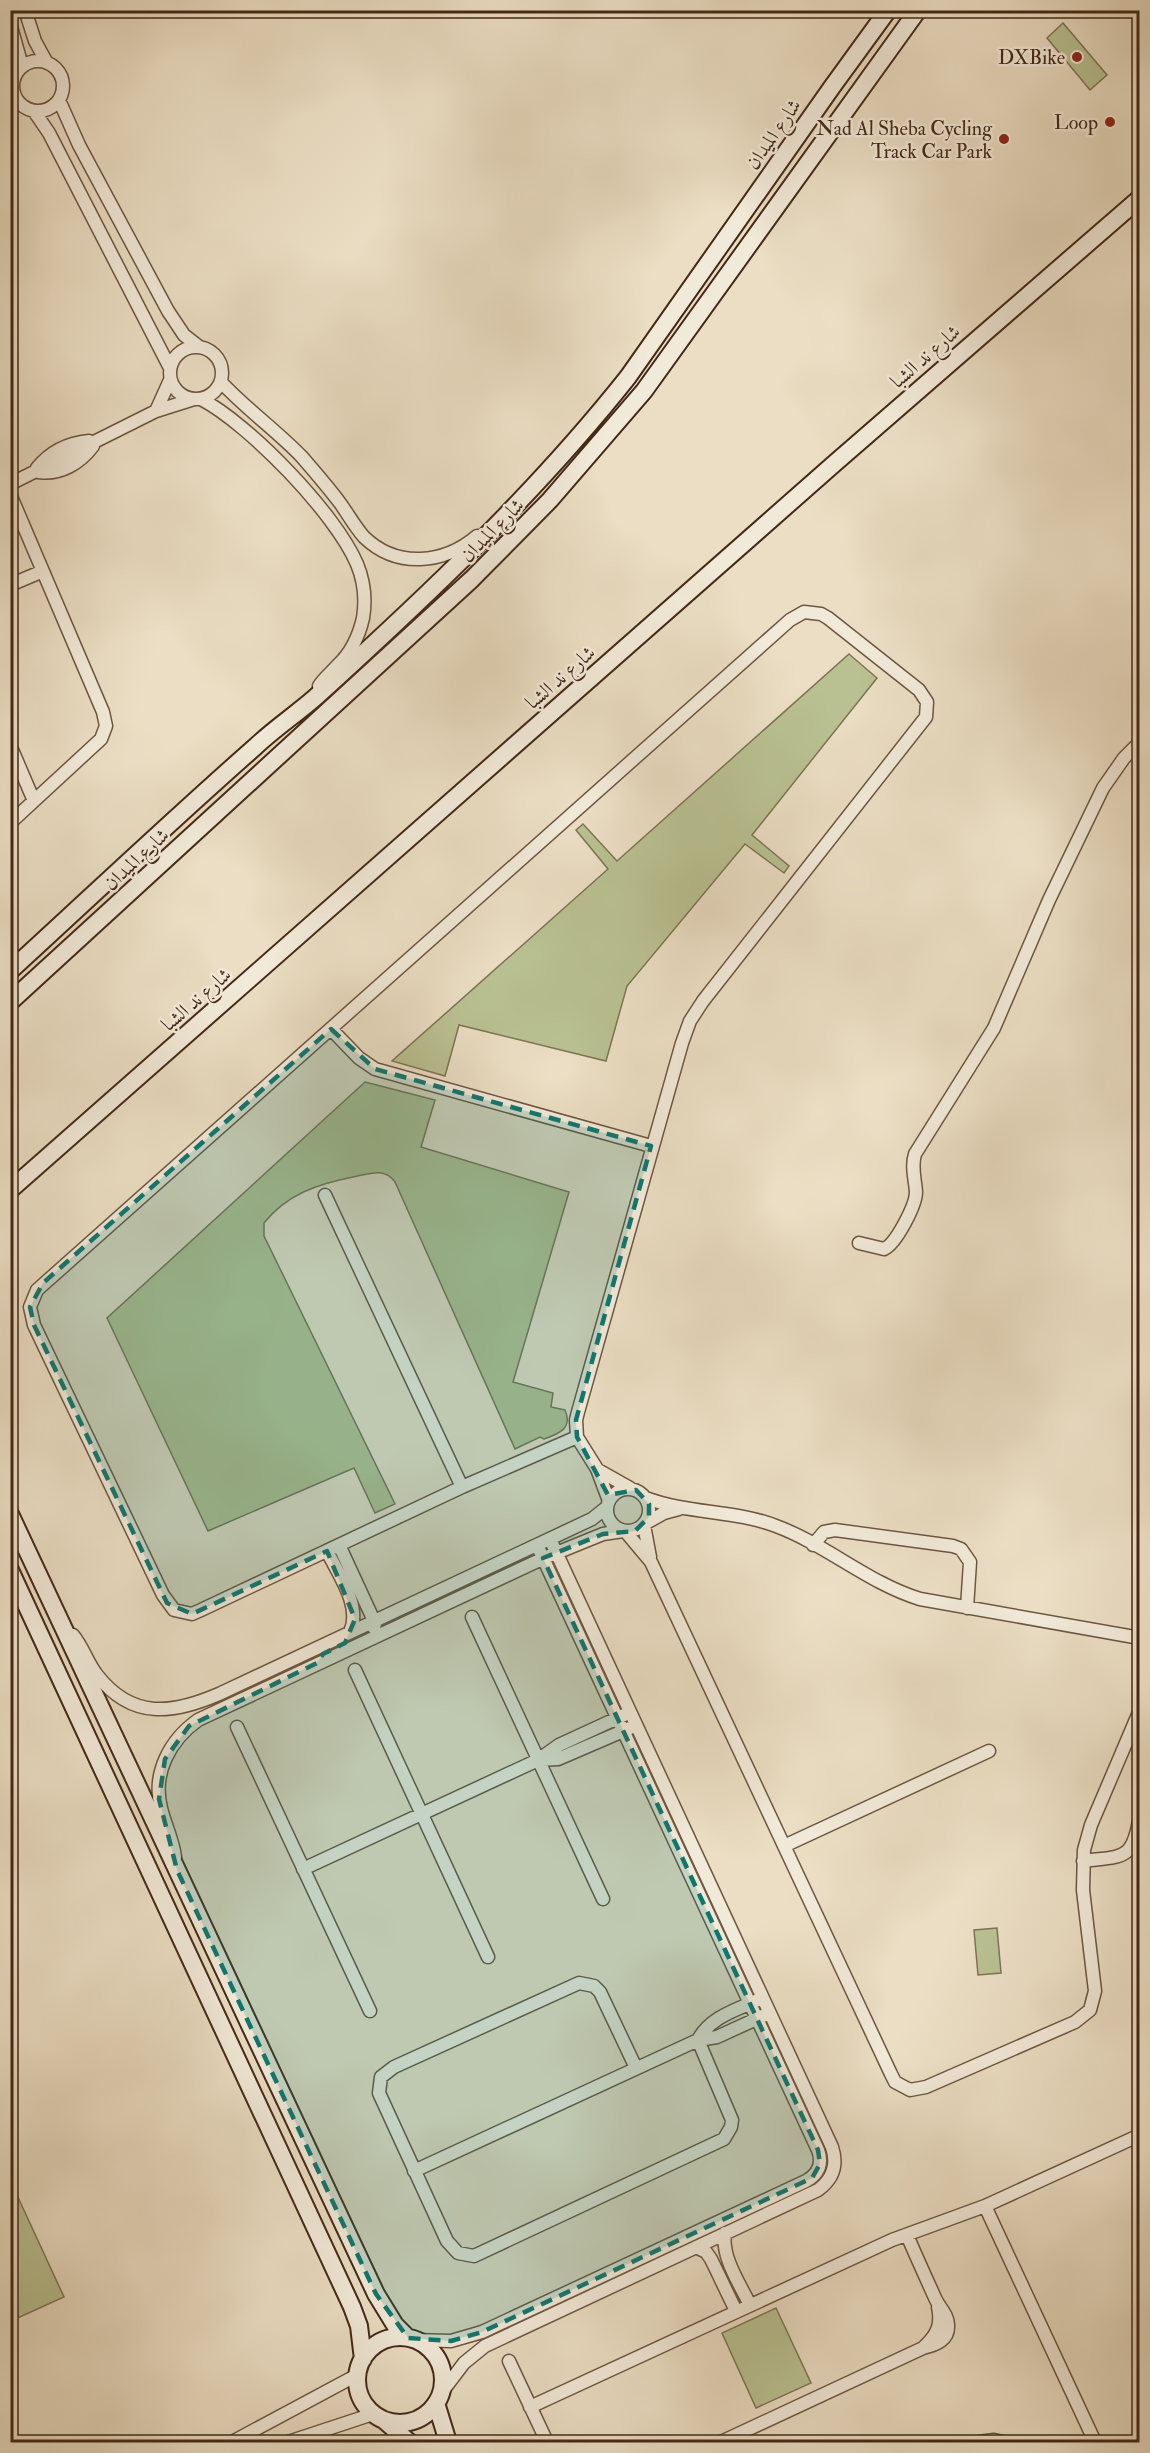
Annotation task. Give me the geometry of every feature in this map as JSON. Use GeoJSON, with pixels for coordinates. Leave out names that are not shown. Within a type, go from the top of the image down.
{"type":"FeatureCollection","features":[{"type":"Feature","properties":{"kind":"street"},"geometry":{"type":"LineString","coordinates":[[25,10],[35,41],[47,63]]}},
{"type":"Feature","properties":{"kind":"street","name":"شارع الميدان"},"geometry":{"type":"LineString","coordinates":[[10,971],[257,745],[316,696],[475,549],[518,505],[593,422],[628,377],[888,10]]}},
{"type":"Feature","properties":{"kind":"street","name":"شارع الميدان"},"geometry":{"type":"LineString","coordinates":[[10,1002],[463,587],[544,507],[644,391],[918,10]]}},
{"type":"Feature","properties":{"kind":"street"},"geometry":{"type":"LineString","coordinates":[[10,23],[22,66]]}},
{"type":"Feature","properties":{"kind":"street"},"geometry":{"type":"LineString","coordinates":[[34,111],[51,108],[59,100],[63,89],[61,76],[53,66],[34,61],[22,66],[12,77],[15,102],[34,111],[77,187],[177,391],[197,399],[226,416],[287,471],[326,516],[358,565],[365,597],[360,629],[351,649],[325,678],[316,696]]}},
{"type":"Feature","properties":{"kind":"street"},"geometry":{"type":"LineString","coordinates":[[10,484],[156,411],[211,395],[221,382],[222,371],[218,359],[210,350],[198,346],[184,335],[168,311],[79,145],[59,100]]}},
{"type":"Feature","properties":{"kind":"street","name":"شارع ند الشبا"},"geometry":{"type":"LineString","coordinates":[[10,1190],[835,463],[1140,198]]}},
{"type":"Feature","properties":{"kind":"street"},"geometry":{"type":"LineString","coordinates":[[156,411],[180,352],[198,346]]}},
{"type":"Feature","properties":{"kind":"street"},"geometry":{"type":"LineString","coordinates":[[221,382],[300,455],[330,490],[364,537],[388,552],[406,558],[425,559],[452,553],[468,543],[501,514],[518,505]]}},
{"type":"Feature","properties":{"kind":"street"},"geometry":{"type":"LineString","coordinates":[[10,494],[103,712],[106,726],[101,739],[10,823]]}},
{"type":"Feature","properties":{"kind":"street"},"geometry":{"type":"LineString","coordinates":[[10,585],[43,571]]}},
{"type":"Feature","properties":{"kind":"street"},"geometry":{"type":"LineString","coordinates":[[577,1437],[462,1487],[192,1614],[174,1610],[163,1595],[31,1316],[30,1307],[37,1290],[43,1283],[790,620],[804,612],[821,614],[918,690],[927,702],[926,717],[696,1010],[686,1032],[651,1146],[578,1412],[577,1437],[597,1469],[608,1504],[610,1522],[624,1531],[651,1562],[895,2082],[910,2090],[926,2087],[1075,2022],[1090,2010],[1095,1991],[1083,1890],[1083,1861],[1091,1825],[1135,1734],[1140,1710]]}},
{"type":"Feature","properties":{"kind":"street"},"geometry":{"type":"LineString","coordinates":[[859,1243],[879,1250],[889,1247],[895,1241],[915,1198],[912,1168],[915,1154],[994,1028],[1049,900],[1104,788],[1124,758],[1140,742]]}},
{"type":"Feature","properties":{"kind":"street"},"geometry":{"type":"LineString","coordinates":[[10,745],[34,801]]}},
{"type":"Feature","properties":{"kind":"street"},"geometry":{"type":"LineString","coordinates":[[331,1029],[359,1058],[375,1069],[651,1146]]}},
{"type":"Feature","properties":{"kind":"street"},"geometry":{"type":"LineString","coordinates":[[325,1195],[462,1487]]}},
{"type":"Feature","properties":{"kind":"street"},"geometry":{"type":"LineString","coordinates":[[597,1469],[646,1498],[683,1508],[768,1523],[908,1595],[966,1608],[1140,1638]]}},
{"type":"Feature","properties":{"kind":"street"},"geometry":{"type":"LineString","coordinates":[[63,1626],[76,1638],[96,1673],[110,1688],[134,1704],[166,1710],[188,1707],[592,1519],[608,1504],[617,1491],[630,1488]]}},
{"type":"Feature","properties":{"kind":"street"},"geometry":{"type":"LineString","coordinates":[[646,1498],[650,1510],[645,1524],[651,1562]]}},
{"type":"Feature","properties":{"kind":"street"},"geometry":{"type":"LineString","coordinates":[[177,1870],[173,1841],[159,1799],[161,1770],[170,1749],[189,1726],[207,1714],[544,1558],[603,1534],[636,1531],[664,1513],[683,1508]]}},
{"type":"Feature","properties":{"kind":"street"},"geometry":{"type":"LineString","coordinates":[[10,1514],[376,2294],[395,2325],[410,2339],[423,2344],[438,2362],[442,2385],[438,2399],[448,2442]]}},
{"type":"Feature","properties":{"kind":"street"},"geometry":{"type":"LineString","coordinates":[[813,1545],[824,1532],[835,1530],[961,1549],[970,1562],[966,1608]]}},
{"type":"Feature","properties":{"kind":"street"},"geometry":{"type":"LineString","coordinates":[[409,2442],[379,2417],[360,2397],[357,2375],[363,2359],[377,2344],[397,2337],[451,2341],[482,2332],[812,2178],[820,2164],[818,2150],[751,2004],[550,1539]]}},
{"type":"Feature","properties":{"kind":"street"},"geometry":{"type":"LineString","coordinates":[[318,1662],[325,1652],[375,1627],[375,1621],[339,1545]]}},
{"type":"Feature","properties":{"kind":"street"},"geometry":{"type":"LineString","coordinates":[[537,1545],[625,1715]]}},
{"type":"Feature","properties":{"kind":"street"},"geometry":{"type":"LineString","coordinates":[[327,1551],[353,1606],[354,1619],[350,1632]]}},
{"type":"Feature","properties":{"kind":"street"},"geometry":{"type":"LineString","coordinates":[[10,1570],[352,2307],[361,2335],[363,2359]]}},
{"type":"Feature","properties":{"kind":"street"},"geometry":{"type":"LineString","coordinates":[[472,1617],[603,1899]]}},
{"type":"Feature","properties":{"kind":"street"},"geometry":{"type":"LineString","coordinates":[[354,1670],[488,1957]]}},
{"type":"Feature","properties":{"kind":"street"},"geometry":{"type":"LineString","coordinates":[[303,1869],[538,1760],[559,1745],[625,1715]]}},
{"type":"Feature","properties":{"kind":"street"},"geometry":{"type":"LineString","coordinates":[[237,1727],[370,2011]]}},
{"type":"Feature","properties":{"kind":"street"},"geometry":{"type":"LineString","coordinates":[[538,1760],[558,1759],[630,1727]]}},
{"type":"Feature","properties":{"kind":"street"},"geometry":{"type":"LineString","coordinates":[[288,2442],[379,2417],[395,2423],[414,2421],[430,2410],[464,2363],[484,2346],[818,2190],[834,2172],[835,2155],[832,2147],[763,1998],[630,1727]]}},
{"type":"Feature","properties":{"kind":"street"},"geometry":{"type":"LineString","coordinates":[[784,1846],[989,1751]]}},
{"type":"Feature","properties":{"kind":"street"},"geometry":{"type":"LineString","coordinates":[[1083,1861],[1115,1857],[1129,1851],[1136,1837],[1140,1815]]}},
{"type":"Feature","properties":{"kind":"street"},"geometry":{"type":"LineString","coordinates":[[636,2068],[600,1992],[594,1986],[579,1983],[387,2071],[381,2077],[379,2093],[451,2248],[465,2256],[481,2253],[724,2139],[732,2120],[698,2040],[702,2031],[714,2021],[763,1998]]}},
{"type":"Feature","properties":{"kind":"street"},"geometry":{"type":"LineString","coordinates":[[414,2171],[698,2040],[717,2037],[770,2013]]}},
{"type":"Feature","properties":{"kind":"street"},"geometry":{"type":"LineString","coordinates":[[530,2407],[892,2240],[985,2206],[1140,2135]]}},
{"type":"Feature","properties":{"kind":"street"},"geometry":{"type":"LineString","coordinates":[[985,2206],[1095,2442]]}},
{"type":"Feature","properties":{"kind":"street"},"geometry":{"type":"LineString","coordinates":[[725,2233],[725,2251],[750,2305]]}},
{"type":"Feature","properties":{"kind":"street"},"geometry":{"type":"LineString","coordinates":[[721,2442],[924,2348],[938,2344],[948,2330],[947,2319],[907,2235]]}},
{"type":"Feature","properties":{"kind":"street"},"geometry":{"type":"LineString","coordinates":[[696,2247],[706,2252],[711,2259],[736,2311]]}},
{"type":"Feature","properties":{"kind":"street"},"geometry":{"type":"LineString","coordinates":[[509,2361],[547,2442]]}},
{"type":"Feature","properties":{"kind":"street"},"geometry":{"type":"LineString","coordinates":[[232,2442],[357,2375]]}},
{"type":"Feature","properties":{"kind":"street"},"geometry":{"type":"LineString","coordinates":[[979,2442],[994,2440],[1003,2442]]}},
{"type":"Feature","properties":{"kind":"highlighted area"},"geometry":{"type":"Polygon","coordinates":[[[331,1029],[375,1069],[651,1146],[576,1420],[577,1437],[608,1495],[636,1490],[649,1504],[649,1517],[635,1531],[603,1534],[543,1558],[818,2150],[820,2164],[812,2178],[482,2332],[451,2341],[408,2338],[376,2294],[177,1870],[159,1799],[165,1759],[189,1726],[317,1663],[323,1654],[345,1643],[355,1619],[327,1551],[192,1614],[167,1603],[34,1325],[30,1307],[43,1283],[331,1029]]]}},
{"type":"Feature","properties":{"kind":"green space","name":"DXBike"},"geometry":{"type":"Polygon","coordinates":[[[1063,23],[1107,75],[1090,90],[1047,38],[1063,23]]]}},
{"type":"Feature","properties":{"kind":"green space"},"geometry":{"type":"Polygon","coordinates":[[[849,654],[877,678],[752,835],[789,866],[784,873],[745,844],[627,986],[606,1061],[459,1025],[445,1076],[392,1061],[608,869],[576,830],[583,824],[617,861],[849,654]]]}},
{"type":"Feature","properties":{"kind":"green space"},"geometry":{"type":"Polygon","coordinates":[[[365,1082],[435,1100],[421,1147],[569,1192],[513,1382],[553,1393],[551,1407],[565,1410],[566,1426],[555,1435],[544,1439],[540,1437],[515,1449],[395,1182],[386,1174],[376,1173],[328,1183],[293,1198],[273,1213],[264,1223],[264,1236],[395,1504],[375,1513],[354,1468],[208,1531],[107,1318],[365,1082]]]}},
{"type":"Feature","properties":{"kind":"green space"},"geometry":{"type":"Polygon","coordinates":[[[997,1928],[1001,1973],[978,1975],[974,1930],[997,1928]]]}},
{"type":"Feature","properties":{"kind":"green space"},"geometry":{"type":"Polygon","coordinates":[[[10,2180],[64,2297],[11,2321],[10,2321],[10,2180]]]}},
{"type":"Feature","properties":{"kind":"green space"},"geometry":{"type":"Polygon","coordinates":[[[776,2308],[811,2383],[756,2408],[722,2333],[776,2308]]]}},
{"type":"Feature","properties":{"kind":"place","name":"DXBike"},"geometry":{"type":"Point","coordinates":[1077,57]}},
{"type":"Feature","properties":{"kind":"place","name":"Loop"},"geometry":{"type":"Point","coordinates":[1110,122]}},
{"type":"Feature","properties":{"kind":"place","name":"Nad Al Sheba Cycling Track Car Park"},"geometry":{"type":"Point","coordinates":[1004,139]}}]}
